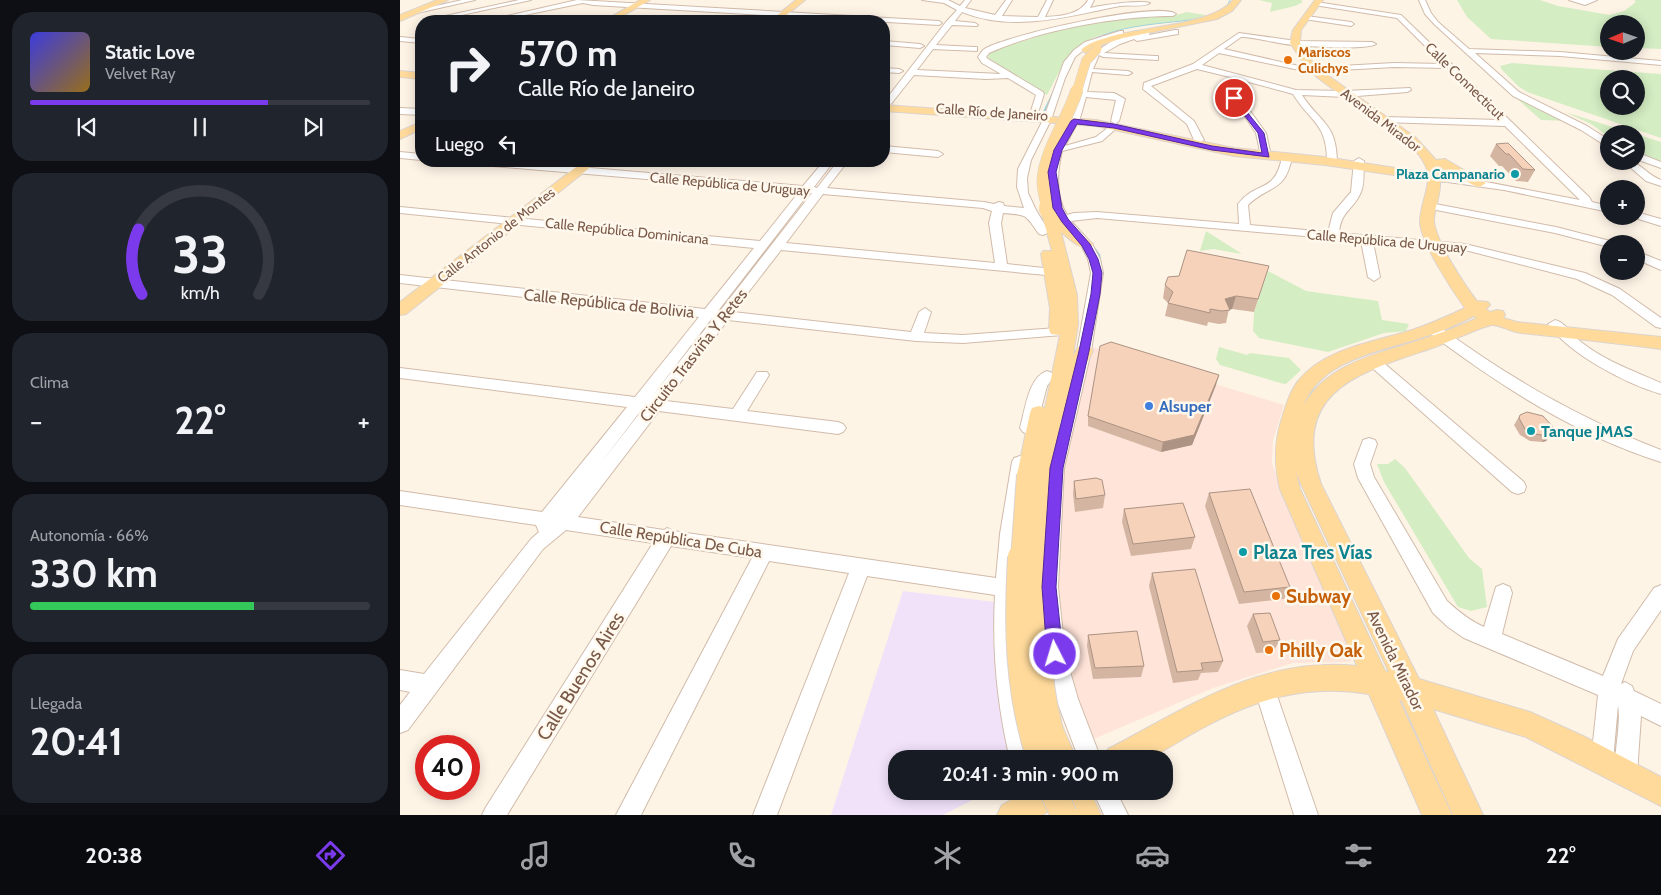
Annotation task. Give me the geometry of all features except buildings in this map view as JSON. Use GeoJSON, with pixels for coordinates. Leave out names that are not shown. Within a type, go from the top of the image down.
{"type":"FeatureCollection","features":[{"type":"Feature","properties":{"kind":"main road"},"geometry":{"type":"LineString","coordinates":[[402,15],[435,0]]}},
{"type":"Feature","properties":{"kind":"main road"},"geometry":{"type":"LineString","coordinates":[[402,15],[444,0]]}},
{"type":"Feature","properties":{"kind":"main road"},"geometry":{"type":"LineString","coordinates":[[619,15],[646,0]]}},
{"type":"Feature","properties":{"kind":"main road"},"geometry":{"type":"LineString","coordinates":[[784,14],[801,0]]}},
{"type":"Feature","properties":{"kind":"main road"},"geometry":{"type":"LineString","coordinates":[[1059,750],[1050,727],[1040,678],[1035,586],[1034,476],[1050,424],[1070,324],[1071,302],[1067,277],[1048,213],[1032,183],[1037,157],[1056,121],[1079,57],[1118,40],[1218,19],[1232,10],[1238,0]]}},
{"type":"Feature","properties":{"kind":"main road"},"geometry":{"type":"LineString","coordinates":[[1146,34],[1177,32],[1218,19],[1239,10],[1244,0]]}},
{"type":"Feature","properties":{"kind":"main road"},"geometry":{"type":"LineString","coordinates":[[1299,44],[1310,18],[1321,2]]}},
{"type":"Feature","properties":{"kind":"main road","name":"Avenida Mirador"},"geometry":{"type":"LineString","coordinates":[[1299,44],[1318,69],[1423,142],[1440,176]]}},
{"type":"Feature","properties":{"kind":"main road"},"geometry":{"type":"LineString","coordinates":[[400,70],[415,71]]}},
{"type":"Feature","properties":{"kind":"main road"},"geometry":{"type":"LineString","coordinates":[[400,74],[415,75]]}},
{"type":"Feature","properties":{"kind":"main road","name":"Calle Río de Janeiro"},"geometry":{"type":"LineString","coordinates":[[890,106],[1034,114],[1048,118]]}},
{"type":"Feature","properties":{"kind":"main road","name":"Calle Río de Janeiro"},"geometry":{"type":"LineString","coordinates":[[890,106],[1114,124],[1287,158],[1332,159]]}},
{"type":"Feature","properties":{"kind":"main road","name":"Calle Río de Janeiro"},"geometry":{"type":"LineString","coordinates":[[1114,124],[1212,148],[1332,159],[1440,176]]}},
{"type":"Feature","properties":{"kind":"main road"},"geometry":{"type":"LineString","coordinates":[[400,136],[415,128]]}},
{"type":"Feature","properties":{"kind":"main road","name":"Calle Antonio de Montes"},"geometry":{"type":"LineString","coordinates":[[400,310],[585,167]]}},
{"type":"Feature","properties":{"kind":"main road"},"geometry":{"type":"LineString","coordinates":[[1409,171],[1423,167],[1440,176],[1480,183]]}},
{"type":"Feature","properties":{"kind":"main road"},"geometry":{"type":"LineString","coordinates":[[1440,176],[1480,183]]}},
{"type":"Feature","properties":{"kind":"main road"},"geometry":{"type":"LineString","coordinates":[[1440,176],[1434,206],[1440,245],[1486,312],[1516,327],[1661,334]]}},
{"type":"Feature","properties":{"kind":"main road"},"geometry":{"type":"LineString","coordinates":[[1037,750],[1025,707],[1020,658],[1019,591],[1047,376],[1057,332],[1058,308],[1053,273],[1042,232],[1048,213]]}},
{"type":"Feature","properties":{"kind":"main road","name":"Avenida Mirador"},"geometry":{"type":"LineString","coordinates":[[1468,815],[1411,690],[1325,516],[1304,462],[1305,435],[1309,416],[1320,397],[1337,381],[1374,362],[1486,312]]}},
{"type":"Feature","properties":{"kind":"main road"},"geometry":{"type":"LineString","coordinates":[[1558,329],[1661,343]]}},
{"type":"Feature","properties":{"kind":"main road","name":"Avenida Mirador"},"geometry":{"type":"LineString","coordinates":[[1437,815],[1290,489],[1284,460],[1285,436],[1296,400],[1309,381],[1320,372],[1381,344],[1438,333]]}},
{"type":"Feature","properties":{"kind":"main road"},"geometry":{"type":"LineString","coordinates":[[1050,424],[1068,396],[1077,364],[1084,351]]}},
{"type":"Feature","properties":{"kind":"main road"},"geometry":{"type":"LineString","coordinates":[[1135,750],[1244,694],[1264,687],[1294,680],[1331,678],[1376,680],[1494,713],[1543,731],[1661,792]]}},
{"type":"Feature","properties":{"kind":"main road"},"geometry":{"type":"LineString","coordinates":[[1079,800],[1086,815]]}},
{"type":"Feature","properties":{"kind":"main road"},"geometry":{"type":"LineString","coordinates":[[1038,801],[1064,815]]}},
{"type":"Feature","properties":{"kind":"street"},"geometry":{"type":"LineString","coordinates":[[417,11],[472,0]]}},
{"type":"Feature","properties":{"kind":"street"},"geometry":{"type":"LineString","coordinates":[[447,15],[528,0]]}},
{"type":"Feature","properties":{"kind":"street"},"geometry":{"type":"LineString","coordinates":[[517,15],[583,0],[636,6],[784,14],[865,15]]}},
{"type":"Feature","properties":{"kind":"street"},"geometry":{"type":"LineString","coordinates":[[890,98],[930,46],[946,16],[944,0],[925,0]]}},
{"type":"Feature","properties":{"kind":"street"},"geometry":{"type":"LineString","coordinates":[[890,44],[922,43],[946,16],[961,9],[968,0]]}},
{"type":"Feature","properties":{"kind":"street"},"geometry":{"type":"LineString","coordinates":[[997,18],[1008,0]]}},
{"type":"Feature","properties":{"kind":"street"},"geometry":{"type":"LineString","coordinates":[[1040,19],[1050,0]]}},
{"type":"Feature","properties":{"kind":"street"},"geometry":{"type":"LineString","coordinates":[[1083,11],[1091,0]]}},
{"type":"Feature","properties":{"kind":"street"},"geometry":{"type":"LineString","coordinates":[[1422,0],[1428,14],[1516,94],[1586,125],[1600,134]]}},
{"type":"Feature","properties":{"kind":"street"},"geometry":{"type":"LineString","coordinates":[[1429,0],[1430,8],[1439,23]]}},
{"type":"Feature","properties":{"kind":"street"},"geometry":{"type":"LineString","coordinates":[[1572,0],[1585,3],[1594,0]]}},
{"type":"Feature","properties":{"kind":"street","name":"Calle Connecticut"},"geometry":{"type":"LineString","coordinates":[[1321,2],[1399,16],[1587,202]]}},
{"type":"Feature","properties":{"kind":"street"},"geometry":{"type":"LineString","coordinates":[[946,16],[961,9],[978,15],[997,18],[1040,19],[1066,16],[1114,6],[1147,3]]}},
{"type":"Feature","properties":{"kind":"street"},"geometry":{"type":"LineString","coordinates":[[1114,6],[1124,15]]}},
{"type":"Feature","properties":{"kind":"street"},"geometry":{"type":"LineString","coordinates":[[427,15],[430,8]]}},
{"type":"Feature","properties":{"kind":"street"},"geometry":{"type":"LineString","coordinates":[[1034,114],[1040,94],[984,61],[983,54],[993,48],[1020,39],[1124,15],[1173,14]]}},
{"type":"Feature","properties":{"kind":"street"},"geometry":{"type":"LineString","coordinates":[[402,15],[415,17]]}},
{"type":"Feature","properties":{"kind":"street"},"geometry":{"type":"LineString","coordinates":[[890,15],[946,16],[975,25]]}},
{"type":"Feature","properties":{"kind":"street"},"geometry":{"type":"LineString","coordinates":[[1310,18],[1351,24]]}},
{"type":"Feature","properties":{"kind":"street"},"geometry":{"type":"LineString","coordinates":[[996,207],[1016,205],[1022,202],[1024,196],[1022,176],[1030,150],[1048,118],[1070,60],[1083,46],[1112,34],[1146,34],[1159,43]]}},
{"type":"Feature","properties":{"kind":"street"},"geometry":{"type":"LineString","coordinates":[[1048,213],[1052,172],[1058,150],[1064,144],[1075,120],[1092,62],[1100,51],[1117,42],[1146,34]]}},
{"type":"Feature","properties":{"kind":"street"},"geometry":{"type":"LineString","coordinates":[[1199,140],[1191,123],[1146,87],[1149,84],[1196,66],[1238,35],[1243,34],[1268,40],[1299,44],[1372,44]]}},
{"type":"Feature","properties":{"kind":"street"},"geometry":{"type":"LineString","coordinates":[[400,39],[409,40],[415,38]]}},
{"type":"Feature","properties":{"kind":"street"},"geometry":{"type":"LineString","coordinates":[[930,46],[974,49]]}},
{"type":"Feature","properties":{"kind":"street"},"geometry":{"type":"LineString","coordinates":[[1218,50],[1289,67],[1318,69],[1394,65],[1450,66]]}},
{"type":"Feature","properties":{"kind":"street"},"geometry":{"type":"LineString","coordinates":[[1055,100],[1061,106],[1066,106],[1083,94],[1095,71],[1095,51],[1155,58]]}},
{"type":"Feature","properties":{"kind":"street"},"geometry":{"type":"LineString","coordinates":[[1472,52],[1560,54],[1661,63]]}},
{"type":"Feature","properties":{"kind":"street"},"geometry":{"type":"LineString","coordinates":[[1196,66],[1296,92],[1350,93],[1407,90]]}},
{"type":"Feature","properties":{"kind":"street"},"geometry":{"type":"LineString","coordinates":[[890,70],[899,71]]}},
{"type":"Feature","properties":{"kind":"street"},"geometry":{"type":"LineString","coordinates":[[1095,71],[1128,73]]}},
{"type":"Feature","properties":{"kind":"street"},"geometry":{"type":"LineString","coordinates":[[910,72],[986,77],[1009,76]]}},
{"type":"Feature","properties":{"kind":"street"},"geometry":{"type":"LineString","coordinates":[[1243,79],[1233,89],[1233,94],[1258,128],[1266,153]]}},
{"type":"Feature","properties":{"kind":"street"},"geometry":{"type":"LineString","coordinates":[[1296,92],[1301,102],[1322,122],[1330,134],[1332,159]]}},
{"type":"Feature","properties":{"kind":"street"},"geometry":{"type":"LineString","coordinates":[[1064,144],[1099,139],[1114,124],[1121,99],[1114,96],[1083,94]]}},
{"type":"Feature","properties":{"kind":"street"},"geometry":{"type":"LineString","coordinates":[[400,111],[415,112]]}},
{"type":"Feature","properties":{"kind":"street"},"geometry":{"type":"LineString","coordinates":[[1553,111],[1600,138]]}},
{"type":"Feature","properties":{"kind":"street"},"geometry":{"type":"LineString","coordinates":[[1390,120],[1509,123]]}},
{"type":"Feature","properties":{"kind":"street"},"geometry":{"type":"LineString","coordinates":[[1036,139],[1044,134],[1055,131],[1062,133],[1064,144]]}},
{"type":"Feature","properties":{"kind":"street"},"geometry":{"type":"LineString","coordinates":[[890,150],[938,154]]}},
{"type":"Feature","properties":{"kind":"street"},"geometry":{"type":"LineString","coordinates":[[400,155],[415,156]]}},
{"type":"Feature","properties":{"kind":"street"},"geometry":{"type":"LineString","coordinates":[[1245,228],[1243,204],[1253,196],[1279,182],[1283,176],[1287,158]]}},
{"type":"Feature","properties":{"kind":"street"},"geometry":{"type":"LineString","coordinates":[[1645,159],[1661,167]]}},
{"type":"Feature","properties":{"kind":"street"},"geometry":{"type":"LineString","coordinates":[[1334,235],[1334,225],[1338,212],[1356,192],[1359,163]]}},
{"type":"Feature","properties":{"kind":"street"},"geometry":{"type":"LineString","coordinates":[[1645,163],[1661,167]]}},
{"type":"Feature","properties":{"kind":"street","name":"Calle República de Uruguay"},"geometry":{"type":"LineString","coordinates":[[536,167],[996,207]]}},
{"type":"Feature","properties":{"kind":"street"},"geometry":{"type":"LineString","coordinates":[[813,191],[826,167]]}},
{"type":"Feature","properties":{"kind":"street","name":"Circuito Trasviña Y Retes"},"geometry":{"type":"LineString","coordinates":[[537,544],[546,519],[637,402],[710,314],[771,245],[813,191],[837,167]]}},
{"type":"Feature","properties":{"kind":"street"},"geometry":{"type":"LineString","coordinates":[[1639,170],[1650,179],[1661,182]]}},
{"type":"Feature","properties":{"kind":"street"},"geometry":{"type":"LineString","coordinates":[[1480,183],[1572,200],[1600,203]]}},
{"type":"Feature","properties":{"kind":"street"},"geometry":{"type":"LineString","coordinates":[[1024,196],[1086,244],[1094,259],[1097,273],[1084,351],[1056,468],[1049,587],[1055,654],[1067,699],[1087,750]]}},
{"type":"Feature","properties":{"kind":"street"},"geometry":{"type":"LineString","coordinates":[[1587,202],[1600,206]]}},
{"type":"Feature","properties":{"kind":"street"},"geometry":{"type":"LineString","coordinates":[[1434,206],[1574,234],[1600,241]]}},
{"type":"Feature","properties":{"kind":"street"},"geometry":{"type":"LineString","coordinates":[[996,207],[1048,213]]}},
{"type":"Feature","properties":{"kind":"street"},"geometry":{"type":"LineString","coordinates":[[996,207],[995,223],[1002,268]]}},
{"type":"Feature","properties":{"kind":"street","name":"Calle República Dominicana"},"geometry":{"type":"LineString","coordinates":[[400,210],[910,257],[1053,273]]}},
{"type":"Feature","properties":{"kind":"street"},"geometry":{"type":"LineString","coordinates":[[1645,212],[1661,214]]}},
{"type":"Feature","properties":{"kind":"street","name":"Calle República de Uruguay"},"geometry":{"type":"LineString","coordinates":[[1048,213],[1074,216],[1097,215],[1465,247],[1581,276],[1616,292],[1661,324]]}},
{"type":"Feature","properties":{"kind":"street"},"geometry":{"type":"LineString","coordinates":[[1645,214],[1661,221]]}},
{"type":"Feature","properties":{"kind":"street"},"geometry":{"type":"LineString","coordinates":[[1366,238],[1374,277]]}},
{"type":"Feature","properties":{"kind":"street","name":"Circuito Trasviña Y Retes"},"geometry":{"type":"LineString","coordinates":[[400,722],[537,544],[565,521],[654,404],[725,316],[771,245]]}},
{"type":"Feature","properties":{"kind":"street"},"geometry":{"type":"LineString","coordinates":[[1645,258],[1661,266]]}},
{"type":"Feature","properties":{"kind":"street","name":"Calle República de Bolivia"},"geometry":{"type":"LineString","coordinates":[[400,279],[916,336],[964,339],[1057,332]]}},
{"type":"Feature","properties":{"kind":"street"},"geometry":{"type":"LineString","coordinates":[[916,336],[925,312]]}},
{"type":"Feature","properties":{"kind":"street"},"geometry":{"type":"LineString","coordinates":[[1558,329],[1587,353],[1661,389]]}},
{"type":"Feature","properties":{"kind":"street"},"geometry":{"type":"LineString","coordinates":[[1438,333],[1500,377],[1554,409],[1616,439],[1661,456]]}},
{"type":"Feature","properties":{"kind":"street"},"geometry":{"type":"LineString","coordinates":[[1374,362],[1518,487]]}},
{"type":"Feature","properties":{"kind":"street"},"geometry":{"type":"LineString","coordinates":[[400,373],[838,428]]}},
{"type":"Feature","properties":{"kind":"street"},"geometry":{"type":"LineString","coordinates":[[737,415],[762,375]]}},
{"type":"Feature","properties":{"kind":"street"},"geometry":{"type":"LineString","coordinates":[[1018,750],[1012,729],[1006,671],[1005,588],[1013,499],[1018,473],[1038,390],[1040,384],[1047,376]]}},
{"type":"Feature","properties":{"kind":"street"},"geometry":{"type":"LineString","coordinates":[[1370,444],[1362,464],[1366,478],[1440,607],[1463,626],[1491,640],[1612,682],[1628,699],[1661,715]]}},
{"type":"Feature","properties":{"kind":"street","name":"Calle República De Cuba"},"geometry":{"type":"LineString","coordinates":[[400,498],[666,536],[1005,588]]}},
{"type":"Feature","properties":{"kind":"street","name":"Calle Buenos Aires"},"geometry":{"type":"LineString","coordinates":[[494,815],[666,536]]}},
{"type":"Feature","properties":{"kind":"street"},"geometry":{"type":"LineString","coordinates":[[628,815],[765,551]]}},
{"type":"Feature","properties":{"kind":"street"},"geometry":{"type":"LineString","coordinates":[[765,815],[862,566]]}},
{"type":"Feature","properties":{"kind":"street"},"geometry":{"type":"LineString","coordinates":[[1491,640],[1503,593]]}},
{"type":"Feature","properties":{"kind":"street"},"geometry":{"type":"LineString","coordinates":[[1602,761],[1612,682],[1625,646],[1654,615],[1661,594]]}},
{"type":"Feature","properties":{"kind":"street"},"geometry":{"type":"LineString","coordinates":[[400,680],[428,685]]}},
{"type":"Feature","properties":{"kind":"street"},"geometry":{"type":"LineString","coordinates":[[1264,687],[1306,815]]}},
{"type":"Feature","properties":{"kind":"street"},"geometry":{"type":"LineString","coordinates":[[1012,729],[1032,735],[1045,730],[1057,721],[1067,699]]}},
{"type":"Feature","properties":{"kind":"street"},"geometry":{"type":"LineString","coordinates":[[1626,774],[1629,732],[1628,699]]}},
{"type":"Feature","properties":{"kind":"street"},"geometry":{"type":"LineString","coordinates":[[1108,800],[1116,815]]}},
{"type":"Feature","properties":{"kind":"shaded area","name":"Plaza Tres Vías"},"geometry":{"type":"Polygon","coordinates":[[[1089,346],[1284,405],[1273,440],[1272,463],[1285,498],[1357,651],[1350,662],[1293,663],[1213,688],[1089,741],[1062,634],[1055,541],[1061,474],[1089,346]]]}},
{"type":"Feature","properties":{"kind":"shaded area"},"geometry":{"type":"Polygon","coordinates":[[[903,591],[995,602],[993,636],[999,704],[1010,750],[888,750],[888,800],[972,800],[943,815],[831,815],[903,591]]]}},
{"type":"Feature","properties":{"kind":"green space"},"geometry":{"type":"Polygon","coordinates":[[[1259,0],[1301,0],[1303,2],[1295,6],[1270,12],[1272,3],[1259,0]]]}},
{"type":"Feature","properties":{"kind":"green space"},"geometry":{"type":"Polygon","coordinates":[[[1457,0],[1540,0],[1558,6],[1610,15],[1600,15],[1600,46],[1491,39],[1467,17],[1457,0]]]}},
{"type":"Feature","properties":{"kind":"green space"},"geometry":{"type":"Polygon","coordinates":[[[1634,0],[1661,0],[1661,49],[1645,48],[1645,15],[1610,15],[1624,11],[1636,2],[1634,0]]]}},
{"type":"Feature","properties":{"kind":"green space"},"geometry":{"type":"Polygon","coordinates":[[[1186,12],[1206,15],[1197,19],[1116,30],[1086,41],[1067,59],[1047,95],[989,60],[988,56],[990,52],[1051,32],[1083,24],[1121,17],[1161,16],[1186,12]]]}},
{"type":"Feature","properties":{"kind":"green space"},"geometry":{"type":"Polygon","coordinates":[[[1512,63],[1607,70],[1600,70],[1600,115],[1645,115],[1645,73],[1661,74],[1661,138],[1645,133],[1645,125],[1623,125],[1527,92],[1500,66],[1512,63]]]}},
{"type":"Feature","properties":{"kind":"green space"},"geometry":{"type":"Polygon","coordinates":[[[1505,88],[1570,121],[1541,120],[1505,88]]]}},
{"type":"Feature","properties":{"kind":"green space"},"geometry":{"type":"Polygon","coordinates":[[[1565,112],[1606,125],[1600,125],[1600,130],[1591,124],[1565,112]]]}},
{"type":"Feature","properties":{"kind":"green space"},"geometry":{"type":"Polygon","coordinates":[[[1645,137],[1661,142],[1661,162],[1645,156],[1645,137]]]}},
{"type":"Feature","properties":{"kind":"green space"},"geometry":{"type":"Polygon","coordinates":[[[1206,231],[1242,254],[1213,249],[1200,251],[1206,231]]]}},
{"type":"Feature","properties":{"kind":"green space"},"geometry":{"type":"Polygon","coordinates":[[[1268,271],[1306,291],[1378,301],[1382,320],[1409,324],[1406,331],[1384,333],[1328,352],[1259,338],[1253,331],[1254,312],[1268,271]]]}},
{"type":"Feature","properties":{"kind":"green space"},"geometry":{"type":"Polygon","coordinates":[[[1219,347],[1247,355],[1250,353],[1289,358],[1301,370],[1286,384],[1280,383],[1220,365],[1216,359],[1219,347]]]}},
{"type":"Feature","properties":{"kind":"green space"},"geometry":{"type":"Polygon","coordinates":[[[1395,459],[1405,468],[1469,558],[1482,569],[1487,607],[1471,611],[1458,607],[1384,482],[1377,464],[1388,464],[1395,459]]]}},
{"type":"Feature","properties":{"kind":"waterway"},"geometry":{"type":"LineString","coordinates":[[1226,8],[1230,0]]}},
{"type":"Feature","properties":{"kind":"waterway"},"geometry":{"type":"LineString","coordinates":[[1074,51],[1102,35],[1117,31],[1133,27],[1197,19]]}},
{"type":"Feature","properties":{"kind":"waterway"},"geometry":{"type":"LineString","coordinates":[[1043,114],[1054,91]]}},
{"type":"Feature","properties":{"kind":"waterway"},"geometry":{"type":"LineString","coordinates":[[1090,243],[1099,255],[1101,268]]}},
{"type":"Feature","properties":{"kind":"place","name":"Mariscos Culichys"},"geometry":{"type":"Point","coordinates":[1288,60]}},
{"type":"Feature","properties":{"kind":"place","name":"Plaza Campanario"},"geometry":{"type":"Point","coordinates":[1515,174]}},
{"type":"Feature","properties":{"kind":"place","name":"Alsuper"},"geometry":{"type":"Point","coordinates":[1149,406]}},
{"type":"Feature","properties":{"kind":"place","name":"Tanque JMAS"},"geometry":{"type":"Point","coordinates":[1531,431]}},
{"type":"Feature","properties":{"kind":"place","name":"Plaza Tres Vías"},"geometry":{"type":"Point","coordinates":[1243,552]}},
{"type":"Feature","properties":{"kind":"place","name":"Subway"},"geometry":{"type":"Point","coordinates":[1276,596]}},
{"type":"Feature","properties":{"kind":"place","name":"Philly Oak"},"geometry":{"type":"Point","coordinates":[1269,650]}},
{"type":"Feature","properties":{"kind":"route"},"geometry":{"type":"LineString","coordinates":[[1055,654],[1049,587],[1056,468],[1074,399],[1095,294],[1097,273],[1094,259],[1086,244],[1064,220],[1058,208],[1052,172],[1058,150],[1074,121],[1114,126],[1212,148],[1266,156],[1267,151],[1261,133],[1234,98]]}}]}
